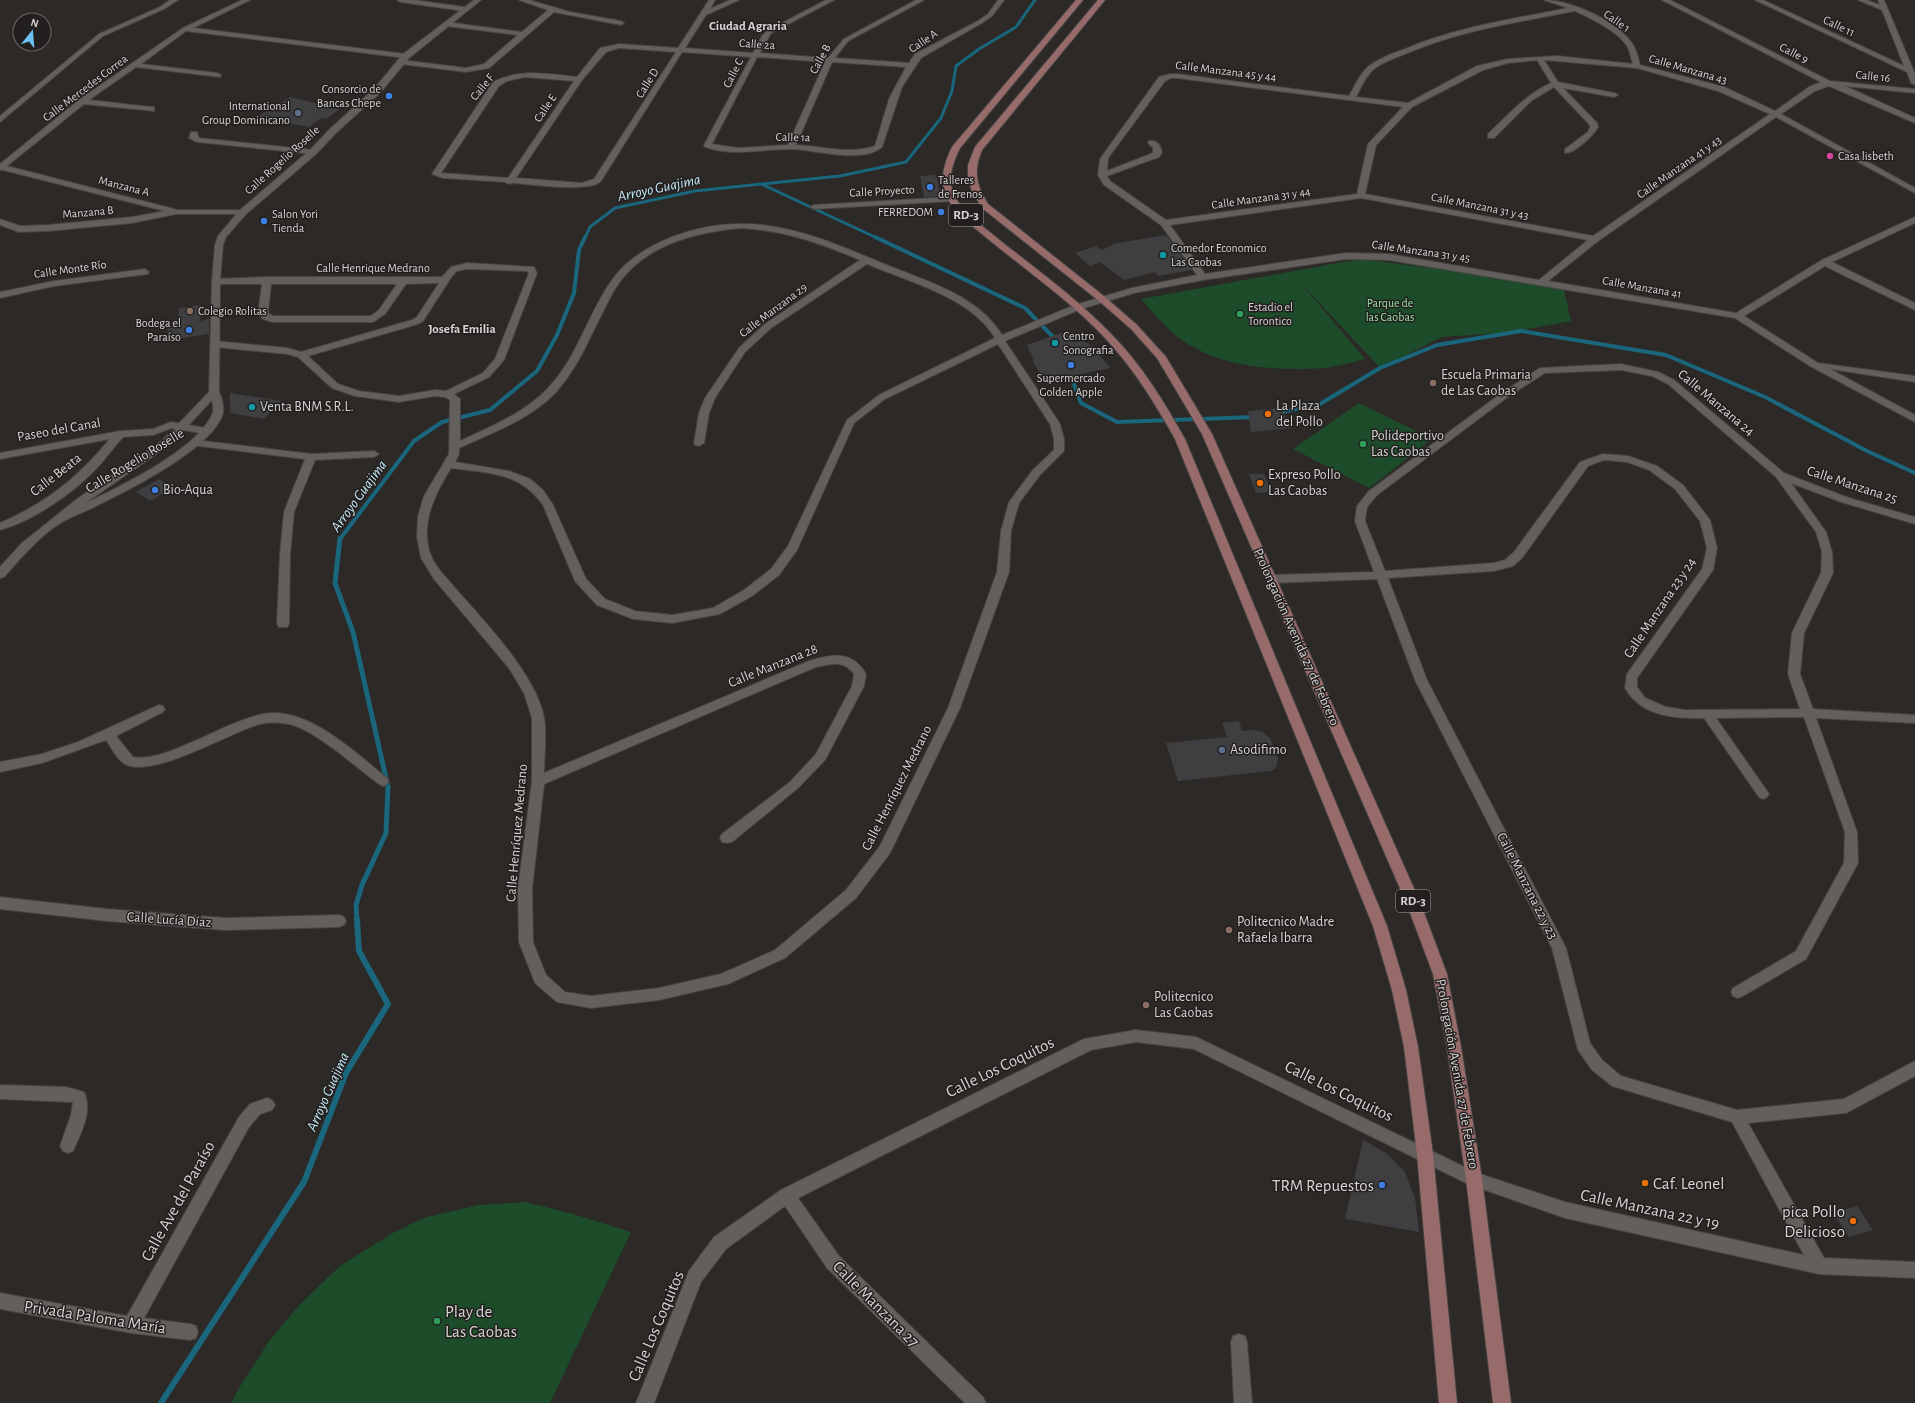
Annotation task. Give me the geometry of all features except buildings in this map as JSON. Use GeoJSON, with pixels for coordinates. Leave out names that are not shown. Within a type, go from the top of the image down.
{"type":"FeatureCollection","features":[{"type":"Feature","properties":{"kind":"main road","name":"Prolongación Avenida 27 de Febrero"},"geometry":{"type":"LineString","coordinates":[[1080,0],[956,147],[949,160],[946,172],[946,183],[951,198],[970,220],[1078,307],[1113,339],[1137,368],[1159,400],[1180,439],[1380,926],[1399,990],[1411,1047],[1425,1154],[1448,1403]]}},
{"type":"Feature","properties":{"kind":"main road","name":"Prolongación Avenida 27 de Febrero"},"geometry":{"type":"LineString","coordinates":[[1102,0],[978,149],[972,164],[971,180],[975,192],[985,206],[1102,299],[1134,327],[1161,357],[1187,398],[1207,434],[1413,902],[1440,974],[1454,1047],[1474,1179],[1502,1403]]}},
{"type":"Feature","properties":{"kind":"street"},"geometry":{"type":"LineString","coordinates":[[0,120],[101,35],[162,8],[175,0]]}},
{"type":"Feature","properties":{"kind":"street","name":"Calle Mercedes Correa"},"geometry":{"type":"LineString","coordinates":[[1,168],[82,102],[185,29],[247,0]]}},
{"type":"Feature","properties":{"kind":"street"},"geometry":{"type":"LineString","coordinates":[[400,0],[464,9]]}},
{"type":"Feature","properties":{"kind":"street","name":"Calle Rogelio Roselle"},"geometry":{"type":"LineString","coordinates":[[58,520],[126,487],[195,443],[206,431],[217,415],[218,403],[214,392],[216,281],[219,245],[222,236],[244,212],[313,152],[334,130],[377,91],[404,59],[464,9],[478,0]]}},
{"type":"Feature","properties":{"kind":"street"},"geometry":{"type":"LineString","coordinates":[[522,0],[584,17],[621,23]]}},
{"type":"Feature","properties":{"kind":"street","name":"Calle D"},"geometry":{"type":"LineString","coordinates":[[509,182],[582,185],[592,184],[600,178],[712,0]]}},
{"type":"Feature","properties":{"kind":"street"},"geometry":{"type":"LineString","coordinates":[[703,14],[736,0]]}},
{"type":"Feature","properties":{"kind":"street","name":"Calle C"},"geometry":{"type":"LineString","coordinates":[[708,146],[755,55],[769,32],[831,0]]}},
{"type":"Feature","properties":{"kind":"street","name":"Calle B"},"geometry":{"type":"LineString","coordinates":[[791,147],[830,61],[837,49],[846,40],[921,0]]}},
{"type":"Feature","properties":{"kind":"street","name":"Calle A"},"geometry":{"type":"LineString","coordinates":[[878,147],[898,84],[909,65],[918,56],[985,19],[997,7],[1001,0]]}},
{"type":"Feature","properties":{"kind":"street","name":"Calle 1"},"geometry":{"type":"LineString","coordinates":[[1548,0],[1560,3],[1590,16],[1628,41],[1634,53],[1637,66]]}},
{"type":"Feature","properties":{"kind":"street","name":"Calle 9"},"geometry":{"type":"LineString","coordinates":[[1665,0],[1828,83],[1843,88],[1915,121]]}},
{"type":"Feature","properties":{"kind":"street","name":"Calle 11"},"geometry":{"type":"LineString","coordinates":[[1758,0],[1910,71]]}},
{"type":"Feature","properties":{"kind":"street"},"geometry":{"type":"LineString","coordinates":[[1861,0],[1885,9]]}},
{"type":"Feature","properties":{"kind":"street"},"geometry":{"type":"LineString","coordinates":[[1881,0],[1915,82]]}},
{"type":"Feature","properties":{"kind":"street"},"geometry":{"type":"LineString","coordinates":[[185,29],[404,59],[466,70],[478,69],[486,66],[553,9]]}},
{"type":"Feature","properties":{"kind":"street"},"geometry":{"type":"LineString","coordinates":[[1351,98],[1369,70],[1378,63],[1416,46],[1448,36],[1509,21],[1575,9]]}},
{"type":"Feature","properties":{"kind":"street"},"geometry":{"type":"LineString","coordinates":[[446,24],[523,34]]}},
{"type":"Feature","properties":{"kind":"street","name":"Calle 2a"},"geometry":{"type":"LineString","coordinates":[[603,50],[619,46],[909,65]]}},
{"type":"Feature","properties":{"kind":"street","name":"Calle E"},"geometry":{"type":"LineString","coordinates":[[509,182],[579,79],[603,50]]}},
{"type":"Feature","properties":{"kind":"street"},"geometry":{"type":"LineString","coordinates":[[1539,58],[1555,84],[1593,123],[1594,127],[1591,133],[1568,150]]}},
{"type":"Feature","properties":{"kind":"street","name":"Calle Manzana 43"},"geometry":{"type":"LineString","coordinates":[[1361,196],[1372,144],[1409,105],[1480,68],[1508,61],[1539,58],[1557,58],[1637,66],[1708,85],[1776,114],[1915,191]]}},
{"type":"Feature","properties":{"kind":"street"},"geometry":{"type":"LineString","coordinates":[[134,65],[217,75]]}},
{"type":"Feature","properties":{"kind":"street","name":"Calle F"},"geometry":{"type":"LineString","coordinates":[[509,182],[443,176],[436,174],[496,84],[504,78],[529,75],[579,79]]}},
{"type":"Feature","properties":{"kind":"street","name":"Calle Manzana 45 y 44"},"geometry":{"type":"LineString","coordinates":[[1102,175],[1104,159],[1165,77],[1177,76],[1409,105]]}},
{"type":"Feature","properties":{"kind":"street","name":"Calle 16"},"geometry":{"type":"LineString","coordinates":[[1828,83],[1915,91]]}},
{"type":"Feature","properties":{"kind":"street","name":"Calle Manzana 41 y 43"},"geometry":{"type":"LineString","coordinates":[[1541,282],[1595,239],[1812,89],[1828,83]]}},
{"type":"Feature","properties":{"kind":"street"},"geometry":{"type":"LineString","coordinates":[[1491,136],[1527,100],[1539,91],[1555,84],[1614,95]]}},
{"type":"Feature","properties":{"kind":"street"},"geometry":{"type":"LineString","coordinates":[[82,102],[151,108]]}},
{"type":"Feature","properties":{"kind":"street"},"geometry":{"type":"LineString","coordinates":[[194,134],[193,138],[197,140],[313,152]]}},
{"type":"Feature","properties":{"kind":"street"},"geometry":{"type":"LineString","coordinates":[[1152,143],[1157,147],[1158,153],[1156,155],[1102,175],[1107,183],[1164,223],[1203,277]]}},
{"type":"Feature","properties":{"kind":"street","name":"Calle 1a"},"geometry":{"type":"LineString","coordinates":[[708,146],[716,149],[728,150],[791,147],[860,152],[867,152],[878,147]]}},
{"type":"Feature","properties":{"kind":"street","name":"Manzana A"},"geometry":{"type":"LineString","coordinates":[[1,168],[178,212],[244,212]]}},
{"type":"Feature","properties":{"kind":"street","name":"Calle Manzana 31 y 44"},"geometry":{"type":"LineString","coordinates":[[1164,223],[1361,196]]}},
{"type":"Feature","properties":{"kind":"street","name":"Calle Manzana 31 y 43"},"geometry":{"type":"LineString","coordinates":[[1361,196],[1595,239]]}},
{"type":"Feature","properties":{"kind":"street","name":"Calle Proyecto"},"geometry":{"type":"LineString","coordinates":[[814,207],[951,198]]}},
{"type":"Feature","properties":{"kind":"street","name":"Manzana B"},"geometry":{"type":"LineString","coordinates":[[0,222],[20,229],[48,228],[132,220],[178,212]]}},
{"type":"Feature","properties":{"kind":"street"},"geometry":{"type":"LineString","coordinates":[[1915,220],[1826,262],[1738,316],[1813,364],[1915,419]]}},
{"type":"Feature","properties":{"kind":"street","name":"Calle Henríquez Medrano"},"geometry":{"type":"LineString","coordinates":[[447,394],[455,398],[456,412],[454,430],[454,447],[454,454],[429,496],[423,516],[422,537],[426,558],[438,576],[513,665],[530,693],[538,718],[538,781],[525,889],[526,942],[540,979],[562,998],[591,1002],[659,994],[723,980],[780,954],[851,894],[885,849],[954,708],[1003,572],[1006,531],[1014,502],[1036,473],[1059,451],[1060,438],[1055,424],[989,324],[974,310],[928,286],[802,234],[768,226],[729,225],[705,228],[666,242],[635,260],[620,275],[605,298],[584,342],[559,380],[547,395],[512,419],[454,447]]}},
{"type":"Feature","properties":{"kind":"street","name":"Calle Manzana 31 y 45"},"geometry":{"type":"LineString","coordinates":[[449,464],[505,473],[526,481],[539,492],[548,505],[581,581],[601,602],[633,615],[672,619],[716,611],[748,593],[775,572],[793,547],[850,422],[860,412],[882,397],[999,340],[1078,307],[1132,291],[1203,277],[1346,256],[1366,255],[1390,257],[1541,282]]}},
{"type":"Feature","properties":{"kind":"street","name":"Calle Manzana 29"},"geometry":{"type":"LineString","coordinates":[[699,443],[704,413],[710,398],[742,350],[768,326],[867,260]]}},
{"type":"Feature","properties":{"kind":"street"},"geometry":{"type":"LineString","coordinates":[[1826,262],[1915,307]]}},
{"type":"Feature","properties":{"kind":"street","name":"Calle Henrique Medrano"},"geometry":{"type":"LineString","coordinates":[[216,281],[446,280],[454,270],[467,266],[531,269],[534,274],[499,360],[486,375],[447,394]]}},
{"type":"Feature","properties":{"kind":"street","name":"Calle Monte Río"},"geometry":{"type":"LineString","coordinates":[[0,295],[31,287],[70,280],[145,272]]}},
{"type":"Feature","properties":{"kind":"street"},"geometry":{"type":"LineString","coordinates":[[267,280],[263,314],[272,319],[374,319],[382,312],[404,281]]}},
{"type":"Feature","properties":{"kind":"street"},"geometry":{"type":"LineString","coordinates":[[301,355],[415,322],[420,319],[446,280]]}},
{"type":"Feature","properties":{"kind":"street","name":"Calle Manzana 41"},"geometry":{"type":"LineString","coordinates":[[1541,282],[1738,316]]}},
{"type":"Feature","properties":{"kind":"street"},"geometry":{"type":"LineString","coordinates":[[215,344],[288,351],[301,355],[335,386],[358,394],[399,399],[435,393],[447,394]]}},
{"type":"Feature","properties":{"kind":"street"},"geometry":{"type":"LineString","coordinates":[[1813,364],[1915,379]]}},
{"type":"Feature","properties":{"kind":"street","name":"Calle Manzana 24"},"geometry":{"type":"LineString","coordinates":[[1381,574],[1360,521],[1362,506],[1372,493],[1506,394],[1543,370],[1622,367],[1654,374],[1671,382],[1780,475]]}},
{"type":"Feature","properties":{"kind":"street","name":"Calle Rogelio Roselle"},"geometry":{"type":"LineString","coordinates":[[0,574],[26,546],[81,501],[167,442],[182,428],[214,392]]}},
{"type":"Feature","properties":{"kind":"street","name":"Paseo del Canal"},"geometry":{"type":"LineString","coordinates":[[0,456],[122,434],[135,434],[162,430],[171,425],[206,431]]}},
{"type":"Feature","properties":{"kind":"street","name":"Calle Beata"},"geometry":{"type":"LineString","coordinates":[[0,527],[25,516],[61,493],[88,470],[122,434]]}},
{"type":"Feature","properties":{"kind":"street"},"geometry":{"type":"LineString","coordinates":[[195,443],[311,457],[374,454]]}},
{"type":"Feature","properties":{"kind":"street"},"geometry":{"type":"LineString","coordinates":[[283,624],[285,555],[289,512],[311,457]]}},
{"type":"Feature","properties":{"kind":"street","name":"Calle Manzana 23 y 24"},"geometry":{"type":"LineString","coordinates":[[1270,579],[1494,567],[1509,563],[1518,555],[1584,464],[1603,457],[1628,459],[1653,468],[1679,487],[1705,520],[1712,548],[1707,570],[1632,677],[1631,688],[1641,701],[1664,711],[1685,714],[1807,713],[1915,719]]}},
{"type":"Feature","properties":{"kind":"street"},"geometry":{"type":"LineString","coordinates":[[1738,992],[1801,955],[1851,863],[1851,832],[1794,674],[1798,633],[1827,573],[1827,552],[1821,532],[1780,475]]}},
{"type":"Feature","properties":{"kind":"street","name":"Calle Manzana 25"},"geometry":{"type":"LineString","coordinates":[[1780,475],[1845,500],[1894,513],[1915,521]]}},
{"type":"Feature","properties":{"kind":"street","name":"Calle Manzana 22 y 23"},"geometry":{"type":"LineString","coordinates":[[1381,574],[1421,680],[1560,948],[1583,1045],[1596,1066],[1617,1080],[1737,1117]]}},
{"type":"Feature","properties":{"kind":"street","name":"Calle Manzana 28"},"geometry":{"type":"LineString","coordinates":[[538,781],[813,664],[830,660],[845,660],[856,666],[860,674],[858,686],[821,757],[794,785],[727,838]]}},
{"type":"Feature","properties":{"kind":"street"},"geometry":{"type":"LineString","coordinates":[[0,767],[64,753],[110,735],[159,709]]}},
{"type":"Feature","properties":{"kind":"street"},"geometry":{"type":"LineString","coordinates":[[1707,714],[1763,794]]}},
{"type":"Feature","properties":{"kind":"street"},"geometry":{"type":"LineString","coordinates":[[110,735],[128,761],[137,764],[156,760],[214,739],[259,720],[292,720],[308,726],[382,780]]}},
{"type":"Feature","properties":{"kind":"street","name":"Calle Lucía Díaz"},"geometry":{"type":"LineString","coordinates":[[0,903],[107,915],[225,924],[339,921]]}},
{"type":"Feature","properties":{"kind":"street","name":"Calle Los Coquitos"},"geometry":{"type":"LineString","coordinates":[[645,1403],[695,1277],[720,1243],[787,1195],[1089,1044],[1136,1036],[1196,1043],[1474,1179]]}},
{"type":"Feature","properties":{"kind":"street"},"geometry":{"type":"LineString","coordinates":[[1819,1266],[1737,1117],[1846,1106],[1915,1068]]}},
{"type":"Feature","properties":{"kind":"street"},"geometry":{"type":"LineString","coordinates":[[0,1092],[66,1094],[79,1097],[81,1103],[79,1113],[68,1146]]}},
{"type":"Feature","properties":{"kind":"street","name":"Calle Ave del Paraíso"},"geometry":{"type":"LineString","coordinates":[[131,1325],[244,1122],[255,1109],[267,1105]]}},
{"type":"Feature","properties":{"kind":"street","name":"Calle Manzana 22 y 19"},"geometry":{"type":"LineString","coordinates":[[1474,1179],[1565,1210],[1819,1266],[1912,1268]]}},
{"type":"Feature","properties":{"kind":"street","name":"Calle Manzana 27"},"geometry":{"type":"LineString","coordinates":[[787,1195],[832,1262],[977,1403]]}},
{"type":"Feature","properties":{"kind":"street","name":"Privada Paloma María"},"geometry":{"type":"LineString","coordinates":[[0,1301],[131,1325],[190,1332]]}},
{"type":"Feature","properties":{"kind":"street"},"geometry":{"type":"LineString","coordinates":[[1239,1342],[1243,1403]]}},
{"type":"Feature","properties":{"kind":"green space","name":"Parque de las Caobas"},"geometry":{"type":"Polygon","coordinates":[[[1360,259],[1541,282],[1564,290],[1571,321],[1512,332],[1442,337],[1380,368],[1299,281],[1365,359],[1339,366],[1291,369],[1257,367],[1224,360],[1209,355],[1195,348],[1172,332],[1159,320],[1141,299],[1360,259]]]}},
{"type":"Feature","properties":{"kind":"green space","name":"Polideportivo Las Caobas"},"geometry":{"type":"Polygon","coordinates":[[[1359,403],[1432,439],[1369,488],[1293,449],[1359,403]]]}},
{"type":"Feature","properties":{"kind":"green space","name":"Play de Las Caobas"},"geometry":{"type":"Polygon","coordinates":[[[526,1202],[573,1214],[631,1232],[550,1403],[232,1403],[236,1393],[269,1341],[302,1302],[340,1266],[391,1234],[423,1218],[479,1205],[526,1202]]]}},
{"type":"Feature","properties":{"kind":"waterway","name":"Arroyo Guajima"},"geometry":{"type":"LineString","coordinates":[[761,184],[840,176],[906,162],[941,118],[952,91],[956,66],[979,49],[1016,27],[1035,0]]}},
{"type":"Feature","properties":{"kind":"waterway","name":"Arroyo Guajima"},"geometry":{"type":"LineString","coordinates":[[585,238],[590,227],[615,208],[695,191],[761,184]]}},
{"type":"Feature","properties":{"kind":"waterway"},"geometry":{"type":"LineString","coordinates":[[761,184],[877,238]]}},
{"type":"Feature","properties":{"kind":"waterway","name":"Arroyo Guajima"},"geometry":{"type":"LineString","coordinates":[[340,539],[414,441],[442,422],[490,410],[537,371],[557,335],[574,293],[579,250],[585,237]]}},
{"type":"Feature","properties":{"kind":"waterway"},"geometry":{"type":"LineString","coordinates":[[875,237],[1025,308],[1057,341]]}},
{"type":"Feature","properties":{"kind":"waterway"},"geometry":{"type":"LineString","coordinates":[[1277,413],[1320,404],[1380,368],[1437,345],[1521,331],[1666,355],[1765,397],[1867,451],[1915,473]]}},
{"type":"Feature","properties":{"kind":"waterway"},"geometry":{"type":"LineString","coordinates":[[1069,371],[1081,403],[1117,422],[1255,417]]}},
{"type":"Feature","properties":{"kind":"waterway","name":"Arroyo Guajima"},"geometry":{"type":"LineString","coordinates":[[340,538],[335,583],[353,632],[388,787],[386,833],[362,885],[356,905],[357,921]]}},
{"type":"Feature","properties":{"kind":"waterway","name":"Arroyo Guajima"},"geometry":{"type":"LineString","coordinates":[[161,1403],[304,1182],[346,1073],[388,1004],[359,951],[357,920]]}},
{"type":"Feature","properties":{"kind":"place","name":"Consorcio de Bancas Chepe"},"geometry":{"type":"Point","coordinates":[389,96]}},
{"type":"Feature","properties":{"kind":"place","name":"International Group Dominicano"},"geometry":{"type":"Point","coordinates":[298,113]}},
{"type":"Feature","properties":{"kind":"place","name":"Casa lisbeth"},"geometry":{"type":"Point","coordinates":[1830,156]}},
{"type":"Feature","properties":{"kind":"place","name":"Talleres de Frenos"},"geometry":{"type":"Point","coordinates":[930,187]}},
{"type":"Feature","properties":{"kind":"place","name":"FERREDOM"},"geometry":{"type":"Point","coordinates":[941,212]}},
{"type":"Feature","properties":{"kind":"place","name":"Salon Yori Tienda"},"geometry":{"type":"Point","coordinates":[264,221]}},
{"type":"Feature","properties":{"kind":"place","name":"Comedor Economico Las Caobas"},"geometry":{"type":"Point","coordinates":[1163,255]}},
{"type":"Feature","properties":{"kind":"place","name":"Colegio Rolitas"},"geometry":{"type":"Point","coordinates":[190,311]}},
{"type":"Feature","properties":{"kind":"place","name":"Estadio el Torontico"},"geometry":{"type":"Point","coordinates":[1240,314]}},
{"type":"Feature","properties":{"kind":"place","name":"Bodega el Paraíso"},"geometry":{"type":"Point","coordinates":[189,330]}},
{"type":"Feature","properties":{"kind":"place","name":"Centro Sonografia"},"geometry":{"type":"Point","coordinates":[1055,343]}},
{"type":"Feature","properties":{"kind":"place","name":"Supermercado Golden Apple"},"geometry":{"type":"Point","coordinates":[1071,365]}},
{"type":"Feature","properties":{"kind":"place","name":"Escuela Primaria de Las Caobas"},"geometry":{"type":"Point","coordinates":[1433,383]}},
{"type":"Feature","properties":{"kind":"place","name":"Venta BNM S.R.L."},"geometry":{"type":"Point","coordinates":[252,407]}},
{"type":"Feature","properties":{"kind":"place","name":"La Plaza del Pollo"},"geometry":{"type":"Point","coordinates":[1268,414]}},
{"type":"Feature","properties":{"kind":"place","name":"Polideportivo Las Caobas"},"geometry":{"type":"Point","coordinates":[1363,444]}},
{"type":"Feature","properties":{"kind":"place","name":"Expreso Pollo Las Caobas"},"geometry":{"type":"Point","coordinates":[1260,483]}},
{"type":"Feature","properties":{"kind":"place","name":"Bio-Aqua"},"geometry":{"type":"Point","coordinates":[155,490]}},
{"type":"Feature","properties":{"kind":"place","name":"Asodifimo"},"geometry":{"type":"Point","coordinates":[1222,750]}},
{"type":"Feature","properties":{"kind":"place","name":"Politecnico Madre Rafaela Ibarra"},"geometry":{"type":"Point","coordinates":[1229,930]}},
{"type":"Feature","properties":{"kind":"place","name":"Politecnico Las Caobas"},"geometry":{"type":"Point","coordinates":[1146,1005]}},
{"type":"Feature","properties":{"kind":"place","name":"Caf. Leonel"},"geometry":{"type":"Point","coordinates":[1645,1183]}},
{"type":"Feature","properties":{"kind":"place","name":"TRM Repuestos"},"geometry":{"type":"Point","coordinates":[1382,1185]}},
{"type":"Feature","properties":{"kind":"place","name":"pica Pollo Delicioso"},"geometry":{"type":"Point","coordinates":[1853,1221]}},
{"type":"Feature","properties":{"kind":"place","name":"Play de Las Caobas"},"geometry":{"type":"Point","coordinates":[437,1321]}},
{"type":"Feature","properties":{"kind":"district","name":"Ciudad Agraria"},"geometry":{"type":"Point","coordinates":[748,26]}},
{"type":"Feature","properties":{"kind":"district","name":"Josefa Emilia"},"geometry":{"type":"Point","coordinates":[462,329]}}]}
